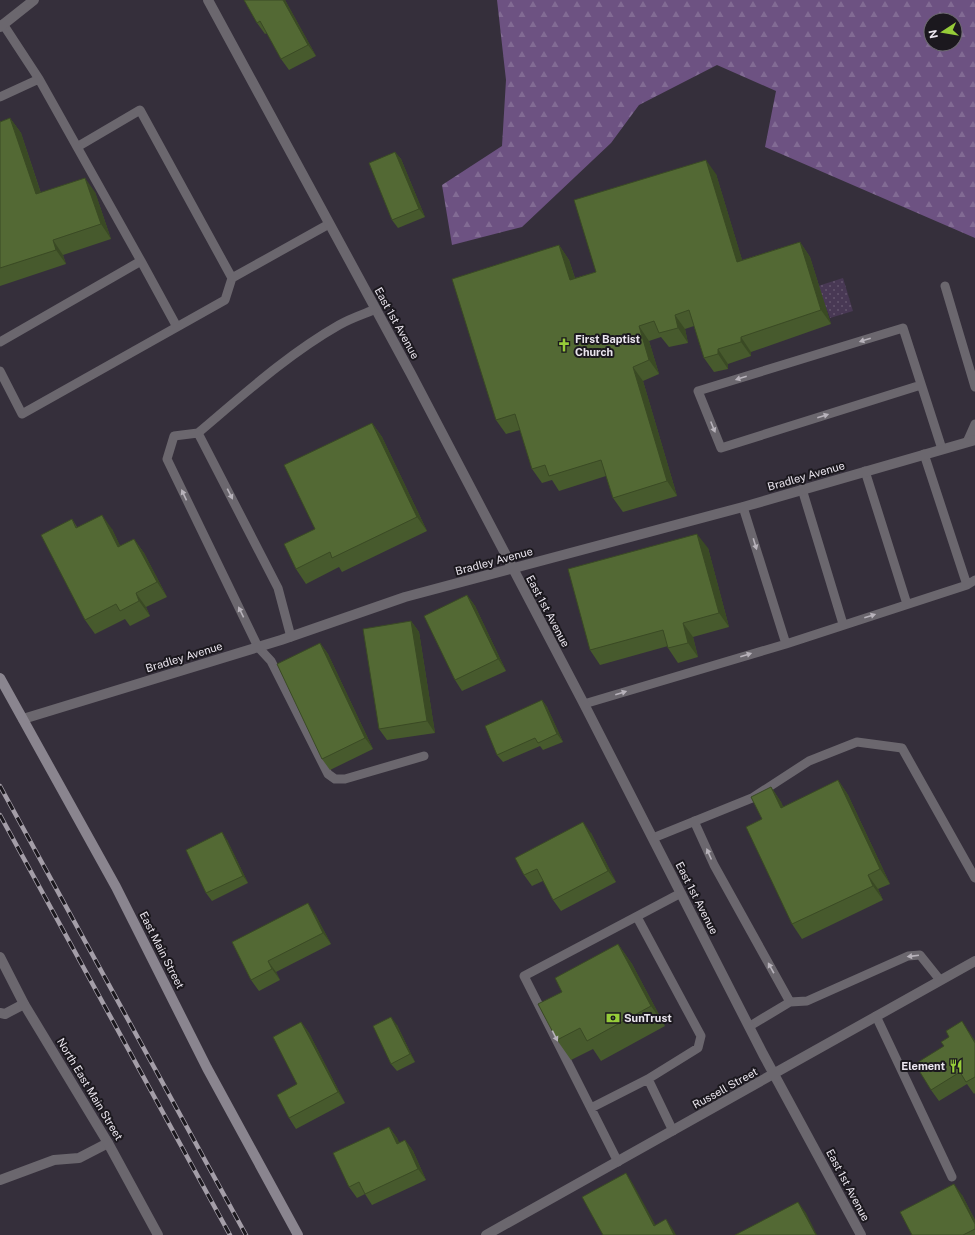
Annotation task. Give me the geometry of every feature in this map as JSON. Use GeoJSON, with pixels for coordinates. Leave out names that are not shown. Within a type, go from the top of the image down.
{"type":"FeatureCollection","features":[{"type":"Feature","properties":{"kind":"main road","name":"East Main Street"},"geometry":{"type":"LineString","coordinates":[[0,678],[116,887],[207,1068],[298,1235]]}},
{"type":"Feature","properties":{"kind":"street"},"geometry":{"type":"LineString","coordinates":[[1,26],[34,0]]}},
{"type":"Feature","properties":{"kind":"street","name":"East 1st Avenue"},"geometry":{"type":"LineString","coordinates":[[208,0],[376,309],[584,704],[774,1074],[861,1235]]}},
{"type":"Feature","properties":{"kind":"street","name":"Bradley Avenue"},"geometry":{"type":"LineString","coordinates":[[22,719],[291,637],[405,597],[743,507],[971,441]]}},
{"type":"Feature","properties":{"kind":"street","name":"North East Main Street"},"geometry":{"type":"LineString","coordinates":[[0,957],[24,1004],[108,1143],[158,1235]]}},
{"type":"Feature","properties":{"kind":"street","name":"Russell Street"},"geometry":{"type":"LineString","coordinates":[[486,1235],[975,961]]}},
{"type":"Feature","properties":{"kind":"street"},"geometry":{"type":"LineString","coordinates":[[0,1013],[5,1014],[24,1004]]}},
{"type":"Feature","properties":{"kind":"street"},"geometry":{"type":"LineString","coordinates":[[0,1180],[54,1160],[79,1158],[108,1143]]}},
{"type":"Feature","properties":{"kind":"lane"},"geometry":{"type":"LineString","coordinates":[[1,26],[38,79],[177,327]]}},
{"type":"Feature","properties":{"kind":"lane"},"geometry":{"type":"LineString","coordinates":[[0,97],[38,79]]}},
{"type":"Feature","properties":{"kind":"lane"},"geometry":{"type":"LineString","coordinates":[[77,147],[140,110],[232,278]]}},
{"type":"Feature","properties":{"kind":"lane"},"geometry":{"type":"LineString","coordinates":[[0,371],[22,414],[225,300],[232,278],[329,224]]}},
{"type":"Feature","properties":{"kind":"lane"},"geometry":{"type":"LineString","coordinates":[[0,342],[141,261]]}},
{"type":"Feature","properties":{"kind":"lane"},"geometry":{"type":"LineString","coordinates":[[945,286],[975,387]]}},
{"type":"Feature","properties":{"kind":"lane"},"geometry":{"type":"LineString","coordinates":[[376,309],[340,324],[286,361],[240,397],[198,433],[174,436],[167,459],[258,647],[270,661],[328,774],[335,779],[345,779],[424,756]]}},
{"type":"Feature","properties":{"kind":"lane"},"geometry":{"type":"LineString","coordinates":[[921,385],[721,448],[698,390],[903,328],[942,449]]}},
{"type":"Feature","properties":{"kind":"lane"},"geometry":{"type":"LineString","coordinates":[[971,441],[975,424]]}},
{"type":"Feature","properties":{"kind":"lane"},"geometry":{"type":"LineString","coordinates":[[198,433],[278,588],[291,637]]}},
{"type":"Feature","properties":{"kind":"lane"},"geometry":{"type":"LineString","coordinates":[[584,704],[786,644],[971,582],[924,454]]}},
{"type":"Feature","properties":{"kind":"lane"},"geometry":{"type":"LineString","coordinates":[[865,471],[907,604]]}},
{"type":"Feature","properties":{"kind":"lane"},"geometry":{"type":"LineString","coordinates":[[802,489],[843,624]]}},
{"type":"Feature","properties":{"kind":"lane"},"geometry":{"type":"LineString","coordinates":[[743,507],[786,644]]}},
{"type":"Feature","properties":{"kind":"lane"},"geometry":{"type":"LineString","coordinates":[[653,838],[752,798],[809,761],[857,742],[902,748],[975,878]]}},
{"type":"Feature","properties":{"kind":"lane"},"geometry":{"type":"LineString","coordinates":[[694,821],[714,866],[790,1002]]}},
{"type":"Feature","properties":{"kind":"lane"},"geometry":{"type":"LineString","coordinates":[[618,1162],[524,976],[681,893]]}},
{"type":"Feature","properties":{"kind":"lane"},"geometry":{"type":"LineString","coordinates":[[591,1108],[648,1079],[698,1048],[701,1036],[636,917]]}},
{"type":"Feature","properties":{"kind":"lane"},"geometry":{"type":"LineString","coordinates":[[750,1026],[790,1002],[808,1001],[908,956],[920,955],[940,980]]}},
{"type":"Feature","properties":{"kind":"lane"},"geometry":{"type":"LineString","coordinates":[[876,1016],[952,1177]]}},
{"type":"Feature","properties":{"kind":"lane"},"geometry":{"type":"LineString","coordinates":[[648,1079],[673,1130]]}},
{"type":"Feature","properties":{"kind":"green space"},"geometry":{"type":"Polygon","coordinates":[[[497,0],[975,0],[975,238],[765,147],[776,91],[717,65],[639,105],[611,143],[522,227],[452,245],[442,185],[502,146],[506,80],[497,0]]]}},
{"type":"Feature","properties":{"kind":"shaded area"},"geometry":{"type":"Polygon","coordinates":[[[843,278],[853,311],[830,318],[818,286],[843,278]]]}},
{"type":"Feature","properties":{"kind":"building"},"geometry":{"type":"Polygon","coordinates":[[[244,0],[283,0],[308,45],[281,59],[260,21],[257,23],[244,0]]]}},
{"type":"Feature","properties":{"kind":"building"},"geometry":{"type":"Polygon","coordinates":[[[10,118],[36,194],[85,178],[101,224],[53,240],[56,250],[0,268],[0,122],[10,118]]]}},
{"type":"Feature","properties":{"kind":"building"},"geometry":{"type":"Polygon","coordinates":[[[395,152],[419,209],[392,220],[369,163],[395,152]]]}},
{"type":"Feature","properties":{"kind":"building","name":"First Baptist Church"},"geometry":{"type":"Polygon","coordinates":[[[706,160],[737,262],[800,242],[821,310],[741,337],[741,342],[718,349],[718,354],[704,358],[689,310],[675,315],[678,328],[659,333],[654,321],[639,326],[649,360],[633,367],[667,481],[613,498],[601,460],[549,476],[545,465],[532,469],[515,414],[496,420],[452,279],[559,245],[570,280],[596,272],[574,200],[706,160]]]}},
{"type":"Feature","properties":{"kind":"building"},"geometry":{"type":"Polygon","coordinates":[[[372,423],[417,517],[332,558],[330,552],[296,569],[284,544],[315,529],[284,465],[372,423]]]}},
{"type":"Feature","properties":{"kind":"building"},"geometry":{"type":"Polygon","coordinates":[[[102,515],[118,547],[134,539],[157,582],[136,593],[139,601],[120,611],[116,604],[85,620],[41,535],[72,519],[76,528],[102,515]]]}},
{"type":"Feature","properties":{"kind":"building"},"geometry":{"type":"Polygon","coordinates":[[[697,534],[719,613],[683,623],[688,643],[668,648],[663,630],[590,650],[568,569],[697,534]]]}},
{"type":"Feature","properties":{"kind":"building"},"geometry":{"type":"Polygon","coordinates":[[[467,595],[498,659],[455,680],[424,616],[467,595]]]}},
{"type":"Feature","properties":{"kind":"building"},"geometry":{"type":"Polygon","coordinates":[[[411,621],[427,721],[379,729],[363,629],[411,621]]]}},
{"type":"Feature","properties":{"kind":"building"},"geometry":{"type":"Polygon","coordinates":[[[320,643],[365,738],[322,759],[277,664],[320,643]]]}},
{"type":"Feature","properties":{"kind":"building"},"geometry":{"type":"Polygon","coordinates":[[[542,700],[557,734],[538,743],[535,738],[497,755],[485,726],[542,700]]]}},
{"type":"Feature","properties":{"kind":"building"},"geometry":{"type":"Polygon","coordinates":[[[838,780],[880,869],[868,875],[873,886],[792,924],[746,827],[762,819],[751,797],[771,787],[781,808],[838,780]]]}},
{"type":"Feature","properties":{"kind":"building"},"geometry":{"type":"Polygon","coordinates":[[[583,822],[608,871],[553,900],[537,869],[524,875],[515,858],[583,822]]]}},
{"type":"Feature","properties":{"kind":"building"},"geometry":{"type":"Polygon","coordinates":[[[222,832],[243,876],[206,893],[186,850],[222,832]]]}},
{"type":"Feature","properties":{"kind":"building"},"geometry":{"type":"Polygon","coordinates":[[[308,903],[323,933],[268,961],[272,969],[251,980],[232,942],[308,903]]]}},
{"type":"Feature","properties":{"kind":"building"},"geometry":{"type":"Polygon","coordinates":[[[618,944],[651,1006],[587,1041],[580,1028],[557,1040],[538,1004],[562,992],[555,978],[618,944]]]}},
{"type":"Feature","properties":{"kind":"building"},"geometry":{"type":"Polygon","coordinates":[[[391,1017],[410,1054],[391,1064],[373,1026],[391,1017]]]}},
{"type":"Feature","properties":{"kind":"building","name":"Element"},"geometry":{"type":"Polygon","coordinates":[[[962,1021],[975,1043],[975,1077],[966,1082],[960,1072],[931,1090],[915,1064],[944,1046],[941,1042],[949,1037],[946,1031],[962,1021]]]}},
{"type":"Feature","properties":{"kind":"building"},"geometry":{"type":"Polygon","coordinates":[[[301,1022],[338,1092],[289,1118],[277,1095],[297,1084],[273,1037],[301,1022]]]}},
{"type":"Feature","properties":{"kind":"building"},"geometry":{"type":"Polygon","coordinates":[[[389,1127],[397,1144],[405,1140],[418,1169],[365,1194],[359,1182],[349,1187],[333,1153],[389,1127]]]}},
{"type":"Feature","properties":{"kind":"building"},"geometry":{"type":"Polygon","coordinates":[[[626,1173],[654,1226],[666,1219],[674,1235],[603,1235],[582,1197],[626,1173]]]}},
{"type":"Feature","properties":{"kind":"building"},"geometry":{"type":"Polygon","coordinates":[[[954,1184],[975,1224],[975,1229],[963,1235],[912,1235],[900,1212],[954,1184]]]}},
{"type":"Feature","properties":{"kind":"building"},"geometry":{"type":"Polygon","coordinates":[[[798,1202],[816,1235],[735,1235],[798,1202]]]}},
{"type":"Feature","properties":{"kind":"railway"},"geometry":{"type":"LineString","coordinates":[[0,786],[246,1235]]}},
{"type":"Feature","properties":{"kind":"railway"},"geometry":{"type":"LineString","coordinates":[[0,815],[230,1235]]}},
{"type":"Feature","properties":{"kind":"place","name":"First Baptist Church"},"geometry":{"type":"Point","coordinates":[564,345]}},
{"type":"Feature","properties":{"kind":"place","name":"SunTrust"},"geometry":{"type":"Point","coordinates":[613,1018]}},
{"type":"Feature","properties":{"kind":"place","name":"Element"},"geometry":{"type":"Point","coordinates":[956,1066]}}]}
